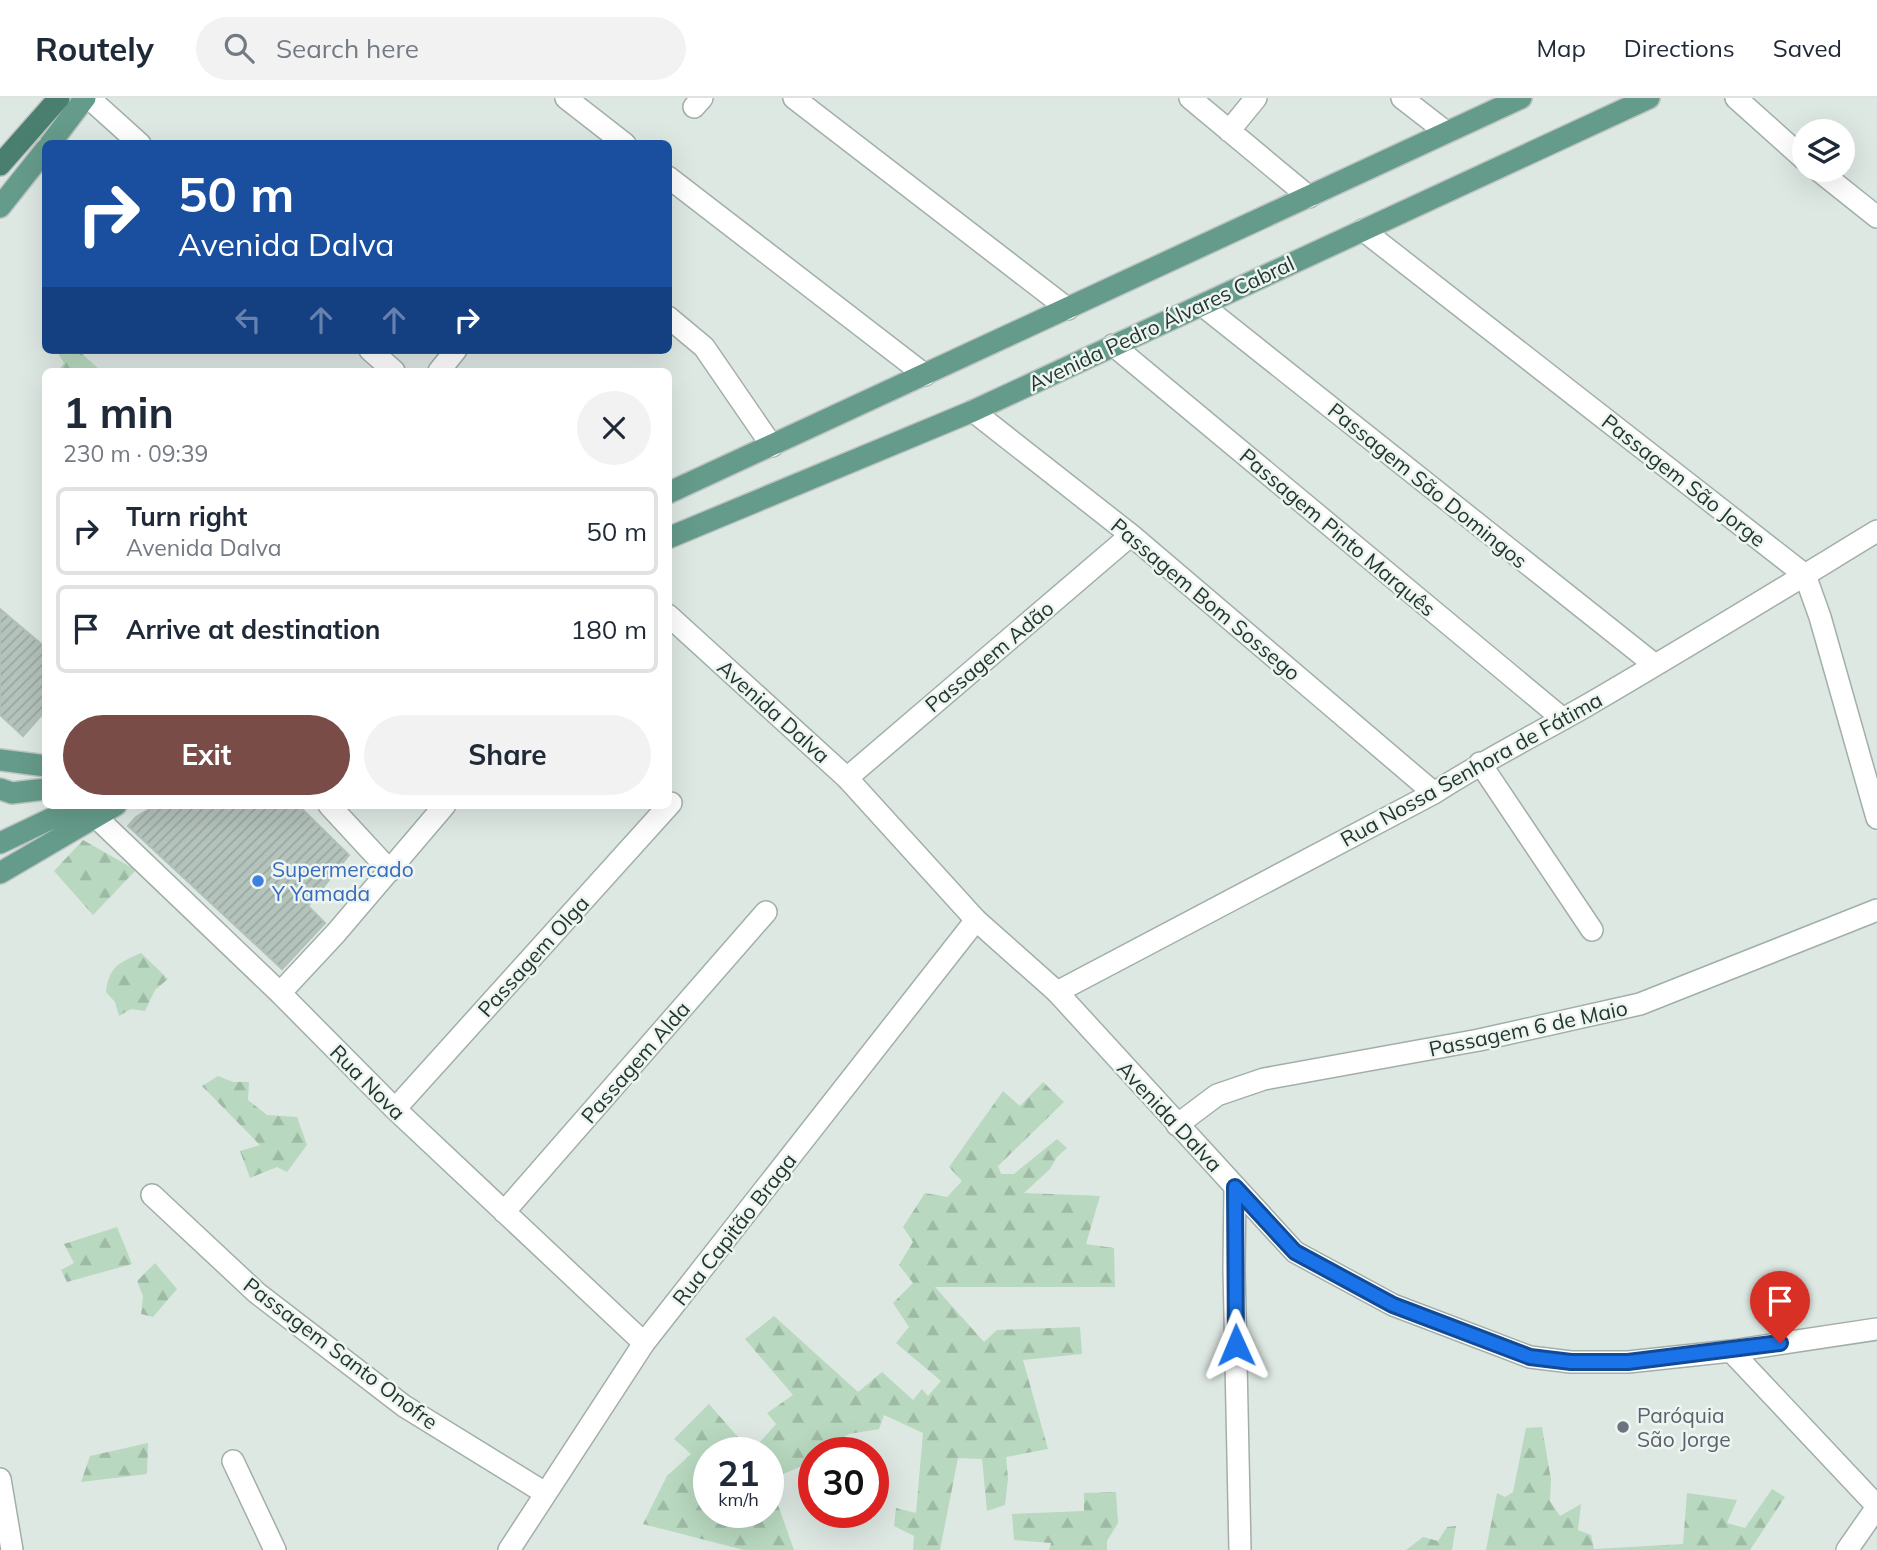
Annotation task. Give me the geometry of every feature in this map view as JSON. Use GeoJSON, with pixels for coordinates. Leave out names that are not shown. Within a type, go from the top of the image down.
{"type":"FeatureCollection","features":[{"type":"Feature","properties":{"kind":"highway"},"geometry":{"type":"LineString","coordinates":[[0,165],[58,98]]}},
{"type":"Feature","properties":{"kind":"main road"},"geometry":{"type":"LineString","coordinates":[[53,140],[87,98]]}},
{"type":"Feature","properties":{"kind":"main road"},"geometry":{"type":"LineString","coordinates":[[672,491],[1521,98]]}},
{"type":"Feature","properties":{"kind":"main road","name":"Avenida Pedro Álvares Cabral"},"geometry":{"type":"LineString","coordinates":[[672,536],[973,411],[1649,98]]}},
{"type":"Feature","properties":{"kind":"main road"},"geometry":{"type":"LineString","coordinates":[[0,207],[42,154]]}},
{"type":"Feature","properties":{"kind":"main road"},"geometry":{"type":"LineString","coordinates":[[0,760],[42,765]]}},
{"type":"Feature","properties":{"kind":"main road"},"geometry":{"type":"LineString","coordinates":[[0,789],[12,793],[42,789]]}},
{"type":"Feature","properties":{"kind":"main road"},"geometry":{"type":"LineString","coordinates":[[0,843],[88,811]]}},
{"type":"Feature","properties":{"kind":"main road"},"geometry":{"type":"LineString","coordinates":[[0,873],[88,811]]}},
{"type":"Feature","properties":{"kind":"street"},"geometry":{"type":"LineString","coordinates":[[87,98],[135,140]]}},
{"type":"Feature","properties":{"kind":"street"},"geometry":{"type":"LineString","coordinates":[[566,98],[620,140]]}},
{"type":"Feature","properties":{"kind":"street"},"geometry":{"type":"LineString","coordinates":[[794,98],[1068,309]]}},
{"type":"Feature","properties":{"kind":"street"},"geometry":{"type":"LineString","coordinates":[[1190,98],[1309,197]]}},
{"type":"Feature","properties":{"kind":"street"},"geometry":{"type":"LineString","coordinates":[[1229,131],[1256,98]]}},
{"type":"Feature","properties":{"kind":"street"},"geometry":{"type":"LineString","coordinates":[[1402,98],[1446,132]]}},
{"type":"Feature","properties":{"kind":"street"},"geometry":{"type":"LineString","coordinates":[[1736,98],[1792,148]]}},
{"type":"Feature","properties":{"kind":"street"},"geometry":{"type":"LineString","coordinates":[[672,180],[925,375]]}},
{"type":"Feature","properties":{"kind":"street"},"geometry":{"type":"LineString","coordinates":[[1833,182],[1877,217]]}},
{"type":"Feature","properties":{"kind":"street","name":"Passagem São Jorge"},"geometry":{"type":"LineString","coordinates":[[1363,230],[1805,575]]}},
{"type":"Feature","properties":{"kind":"street","name":"Passagem São Domingos"},"geometry":{"type":"LineString","coordinates":[[1202,305],[1655,665]]}},
{"type":"Feature","properties":{"kind":"street"},"geometry":{"type":"LineString","coordinates":[[672,320],[704,348],[772,446]]}},
{"type":"Feature","properties":{"kind":"street","name":"Passagem Pinto Marquês"},"geometry":{"type":"LineString","coordinates":[[1113,345],[1563,719]]}},
{"type":"Feature","properties":{"kind":"street"},"geometry":{"type":"LineString","coordinates":[[375,354],[391,368]]}},
{"type":"Feature","properties":{"kind":"street"},"geometry":{"type":"LineString","coordinates":[[441,368],[453,354]]}},
{"type":"Feature","properties":{"kind":"street","name":"Passagem Bom Sossego"},"geometry":{"type":"LineString","coordinates":[[973,411],[1131,535],[1434,793]]}},
{"type":"Feature","properties":{"kind":"street","name":"Rua Nossa Senhora de Fátima"},"geometry":{"type":"LineString","coordinates":[[1057,992],[1434,793],[1480,763],[1563,719],[1877,531]]}},
{"type":"Feature","properties":{"kind":"street","name":"Passagem Adão"},"geometry":{"type":"LineString","coordinates":[[847,778],[1131,535]]}},
{"type":"Feature","properties":{"kind":"street"},"geometry":{"type":"LineString","coordinates":[[1805,575],[1820,617],[1877,818]]}},
{"type":"Feature","properties":{"kind":"street","name":"Avenida Dalva"},"geometry":{"type":"LineString","coordinates":[[672,619],[847,778],[976,920],[1057,992],[1295,1252],[1393,1305],[1530,1357],[1571,1362],[1628,1362],[1731,1351],[1877,1329]]}},
{"type":"Feature","properties":{"kind":"street"},"geometry":{"type":"LineString","coordinates":[[1480,763],[1592,930]]}},
{"type":"Feature","properties":{"kind":"street"},"geometry":{"type":"LineString","coordinates":[[332,809],[390,870]]}},
{"type":"Feature","properties":{"kind":"street"},"geometry":{"type":"LineString","coordinates":[[281,993],[442,809]]}},
{"type":"Feature","properties":{"kind":"street","name":"Passagem Olga"},"geometry":{"type":"LineString","coordinates":[[395,1109],[666,809]]}},
{"type":"Feature","properties":{"kind":"street","name":"Rua Nova"},"geometry":{"type":"LineString","coordinates":[[88,811],[281,993],[395,1109],[644,1343]]}},
{"type":"Feature","properties":{"kind":"street","name":"Passagem 6 de Maio"},"geometry":{"type":"LineString","coordinates":[[1177,1125],[1217,1095],[1264,1079],[1479,1040],[1640,1004],[1877,909]]}},
{"type":"Feature","properties":{"kind":"street","name":"Passagem Alda"},"geometry":{"type":"LineString","coordinates":[[504,1212],[766,912]]}},
{"type":"Feature","properties":{"kind":"street","name":"Rua Capitão Braga"},"geometry":{"type":"LineString","coordinates":[[509,1550],[644,1343],[976,920]]}},
{"type":"Feature","properties":{"kind":"street"},"geometry":{"type":"LineString","coordinates":[[1235,1187],[1234,1268],[1240,1550]]}},
{"type":"Feature","properties":{"kind":"street","name":"Passagem Santo Onofre"},"geometry":{"type":"LineString","coordinates":[[152,1195],[257,1293],[404,1406],[545,1493]]}},
{"type":"Feature","properties":{"kind":"street"},"geometry":{"type":"LineString","coordinates":[[1731,1351],[1877,1506],[1847,1550]]}},
{"type":"Feature","properties":{"kind":"street"},"geometry":{"type":"LineString","coordinates":[[233,1461],[275,1550]]}},
{"type":"Feature","properties":{"kind":"street"},"geometry":{"type":"LineString","coordinates":[[0,1479],[12,1550]]}},
{"type":"Feature","properties":{"kind":"green space"},"geometry":{"type":"Polygon","coordinates":[[[58,354],[82,354],[98,368],[60,368],[64,363],[58,354]]]}},
{"type":"Feature","properties":{"kind":"green space"},"geometry":{"type":"Polygon","coordinates":[[[83,840],[136,870],[93,915],[54,871],[83,840]]]}},
{"type":"Feature","properties":{"kind":"green space"},"geometry":{"type":"Polygon","coordinates":[[[141,953],[168,979],[155,990],[145,1011],[131,1009],[119,1016],[115,1002],[106,992],[107,983],[116,966],[141,953]]]}},
{"type":"Feature","properties":{"kind":"green space"},"geometry":{"type":"Polygon","coordinates":[[[218,1076],[233,1082],[249,1082],[248,1100],[267,1115],[297,1117],[307,1145],[287,1172],[277,1167],[250,1178],[240,1151],[260,1145],[202,1086],[218,1076]]]}},
{"type":"Feature","properties":{"kind":"green space"},"geometry":{"type":"Polygon","coordinates":[[[1043,1082],[1064,1102],[998,1166],[1001,1174],[1014,1174],[1057,1139],[1067,1148],[1057,1157],[1050,1169],[1024,1193],[1100,1196],[1086,1244],[1114,1248],[1115,1287],[935,1287],[984,1342],[997,1330],[1080,1327],[1082,1354],[1023,1360],[1048,1449],[1006,1457],[1008,1479],[1005,1505],[987,1511],[982,1459],[958,1458],[940,1550],[913,1550],[914,1536],[894,1526],[896,1508],[916,1513],[923,1433],[884,1415],[879,1429],[844,1437],[798,1437],[798,1468],[784,1474],[784,1437],[764,1437],[776,1424],[767,1413],[793,1395],[745,1339],[774,1316],[858,1392],[882,1372],[913,1400],[922,1389],[928,1396],[941,1381],[896,1343],[909,1327],[893,1303],[913,1283],[899,1265],[913,1242],[903,1227],[925,1193],[947,1197],[962,1181],[949,1167],[1003,1091],[1020,1106],[1043,1082]]]}},
{"type":"Feature","properties":{"kind":"green space"},"geometry":{"type":"Polygon","coordinates":[[[117,1227],[132,1264],[67,1282],[61,1270],[74,1263],[64,1244],[117,1227]]]}},
{"type":"Feature","properties":{"kind":"green space"},"geometry":{"type":"Polygon","coordinates":[[[155,1263],[177,1289],[153,1317],[141,1314],[143,1296],[137,1281],[155,1263]]]}},
{"type":"Feature","properties":{"kind":"green space"},"geometry":{"type":"Polygon","coordinates":[[[709,1404],[738,1437],[693,1437],[693,1528],[784,1528],[784,1522],[794,1550],[744,1550],[643,1524],[667,1476],[691,1454],[674,1439],[709,1404]]]}},
{"type":"Feature","properties":{"kind":"green space"},"geometry":{"type":"Polygon","coordinates":[[[1542,1427],[1551,1480],[1550,1501],[1560,1516],[1581,1504],[1578,1530],[1591,1535],[1594,1549],[1683,1544],[1687,1493],[1737,1500],[1727,1523],[1745,1528],[1772,1489],[1785,1497],[1750,1550],[1486,1550],[1497,1493],[1505,1497],[1513,1492],[1526,1428],[1542,1427]]]}},
{"type":"Feature","properties":{"kind":"green space"},"geometry":{"type":"Polygon","coordinates":[[[148,1443],[147,1474],[81,1482],[90,1456],[148,1443]]]}},
{"type":"Feature","properties":{"kind":"green space"},"geometry":{"type":"Polygon","coordinates":[[[1116,1492],[1118,1523],[1107,1541],[1107,1550],[1049,1550],[1051,1543],[1014,1540],[1012,1514],[1084,1511],[1084,1493],[1116,1492]]]}},
{"type":"Feature","properties":{"kind":"green space"},"geometry":{"type":"Polygon","coordinates":[[[1456,1526],[1452,1550],[1406,1550],[1423,1537],[1438,1541],[1447,1527],[1456,1526]]]}},
{"type":"Feature","properties":{"kind":"building"},"geometry":{"type":"Polygon","coordinates":[[[0,609],[42,645],[42,715],[23,736],[0,715],[0,609]]]}},
{"type":"Feature","properties":{"kind":"building","name":"Supermercado Y Yamada"},"geometry":{"type":"Polygon","coordinates":[[[149,809],[302,809],[349,855],[308,906],[325,923],[282,969],[128,826],[149,809]]]}},
{"type":"Feature","properties":{"kind":"place","name":"Supermercado Y Yamada"},"geometry":{"type":"Point","coordinates":[258,881]}},
{"type":"Feature","properties":{"kind":"place","name":"Paróquia São Jorge"},"geometry":{"type":"Point","coordinates":[1623,1427]}},
{"type":"Feature","properties":{"kind":"route"},"geometry":{"type":"LineString","coordinates":[[1236,1345],[1235,1187],[1295,1252],[1393,1305],[1530,1357],[1571,1362],[1628,1362],[1780,1343]]}}]}
